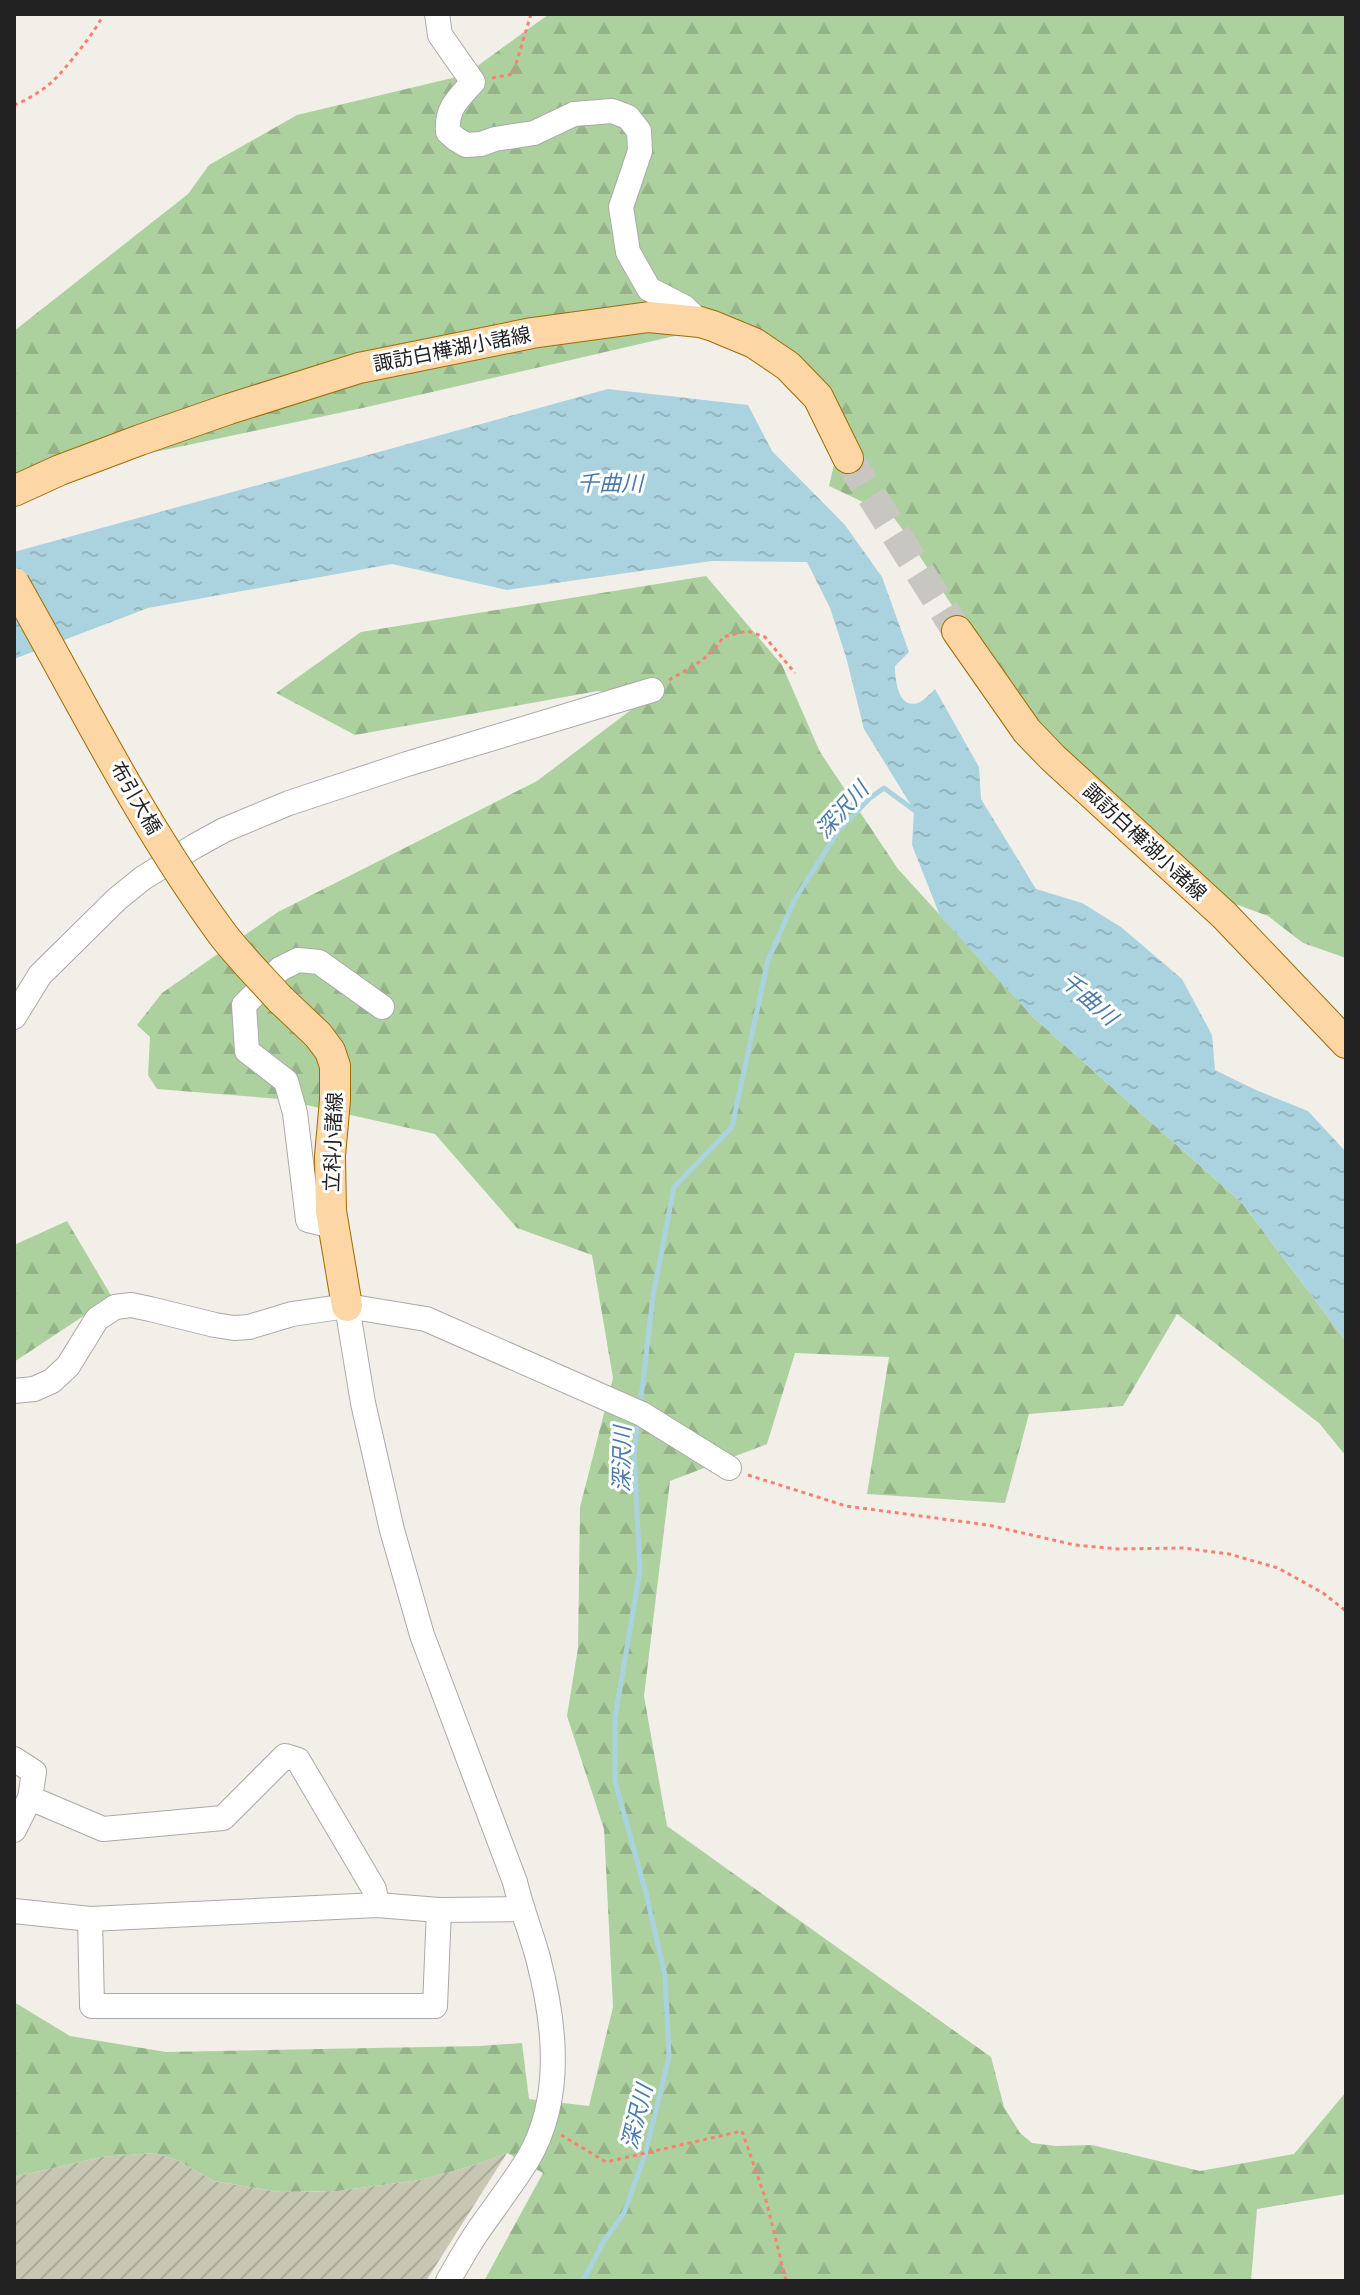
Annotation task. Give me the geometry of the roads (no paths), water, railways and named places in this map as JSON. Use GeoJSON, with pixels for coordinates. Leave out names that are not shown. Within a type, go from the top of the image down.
{"type":"FeatureCollection","features":[{"type":"Feature","properties":{"kind":"main road","name":"諏訪白樺湖小諸線"},"geometry":{"type":"LineString","coordinates":[[14,491],[140,440],[359,368],[547,331],[649,317],[700,322],[754,343],[788,366],[818,397],[848,458]]}},
{"type":"Feature","properties":{"kind":"main road","name":"布引大橋"},"geometry":{"type":"LineString","coordinates":[[14,583],[185,881],[225,937],[280,999]]}},
{"type":"Feature","properties":{"kind":"main road","name":"諏訪白樺湖小諸線"},"geometry":{"type":"LineString","coordinates":[[957,631],[1027,731],[1224,915],[1346,1043]]}},
{"type":"Feature","properties":{"kind":"main road","name":"立科小諸線"},"geometry":{"type":"LineString","coordinates":[[280,999],[318,1035],[330,1051],[335,1066],[330,1156],[331,1211],[347,1306]]}},
{"type":"Feature","properties":{"kind":"street"},"geometry":{"type":"LineString","coordinates":[[437,14],[440,35],[473,82],[453,105],[447,118],[448,132],[466,145],[534,133],[574,114],[612,111],[628,117],[639,131],[640,151],[621,207],[628,252],[649,289],[684,307],[700,322]]}},
{"type":"Feature","properties":{"kind":"street"},"geometry":{"type":"LineString","coordinates":[[14,1017],[40,975],[117,899],[143,878],[224,830],[289,803],[371,775],[652,690]]}},
{"type":"Feature","properties":{"kind":"street"},"geometry":{"type":"LineString","coordinates":[[333,1226],[308,1220],[295,1113],[286,1081],[247,1051],[244,1005],[280,969],[298,960],[319,962],[382,1007]]}},
{"type":"Feature","properties":{"kind":"street"},"geometry":{"type":"LineString","coordinates":[[14,1391],[34,1389],[52,1381],[68,1366],[97,1319],[115,1307],[141,1307],[234,1328],[249,1327],[292,1314],[347,1306],[426,1319],[642,1414],[729,1468]]}},
{"type":"Feature","properties":{"kind":"street"},"geometry":{"type":"LineString","coordinates":[[347,1306],[363,1403],[392,1530],[422,1635],[515,1882],[551,2018],[554,2058],[551,2092],[543,2124],[529,2157],[448,2281]]}},
{"type":"Feature","properties":{"kind":"street"},"geometry":{"type":"LineString","coordinates":[[30,1798],[103,1829],[223,1818],[285,1756],[298,1760],[374,1889],[377,1905]]}},
{"type":"Feature","properties":{"kind":"street"},"geometry":{"type":"LineString","coordinates":[[14,1759],[34,1772],[30,1798],[14,1830]]}},
{"type":"Feature","properties":{"kind":"street"},"geometry":{"type":"LineString","coordinates":[[14,1911],[90,1919],[377,1905],[439,1910],[522,1909]]}},
{"type":"Feature","properties":{"kind":"street"},"geometry":{"type":"LineString","coordinates":[[90,1919],[92,2006],[435,2006],[439,1910]]}},
{"type":"Feature","properties":{"kind":"water","name":"千曲川"},"geometry":{"type":"Polygon","coordinates":[[[608,389],[748,405],[772,451],[845,525],[882,577],[909,652],[895,666],[899,693],[913,704],[922,701],[935,689],[979,767],[981,799],[1036,889],[1082,903],[1121,927],[1182,979],[1212,1035],[1215,1070],[1308,1111],[1346,1152],[1346,1341],[1242,1203],[1034,1018],[940,916],[912,845],[914,810],[864,729],[830,608],[807,562],[712,561],[507,590],[392,564],[148,608],[14,659],[14,552],[608,389]]]}},
{"type":"Feature","properties":{"kind":"waterway","name":"深沢川"},"geometry":{"type":"LineString","coordinates":[[640,1407],[653,1296],[674,1187],[732,1127],[768,960],[795,899],[839,830],[884,788],[918,813]]}},
{"type":"Feature","properties":{"kind":"waterway","name":"深沢川"},"geometry":{"type":"LineString","coordinates":[[583,2281],[604,2241],[624,2213],[645,2155],[669,2057],[665,1975],[615,1781],[615,1718],[640,1570],[634,1452],[638,1421]]}},
{"type":"Feature","properties":{"kind":"tunnel"},"geometry":{"type":"LineString","coordinates":[[848,458],[957,631]]}}]}
